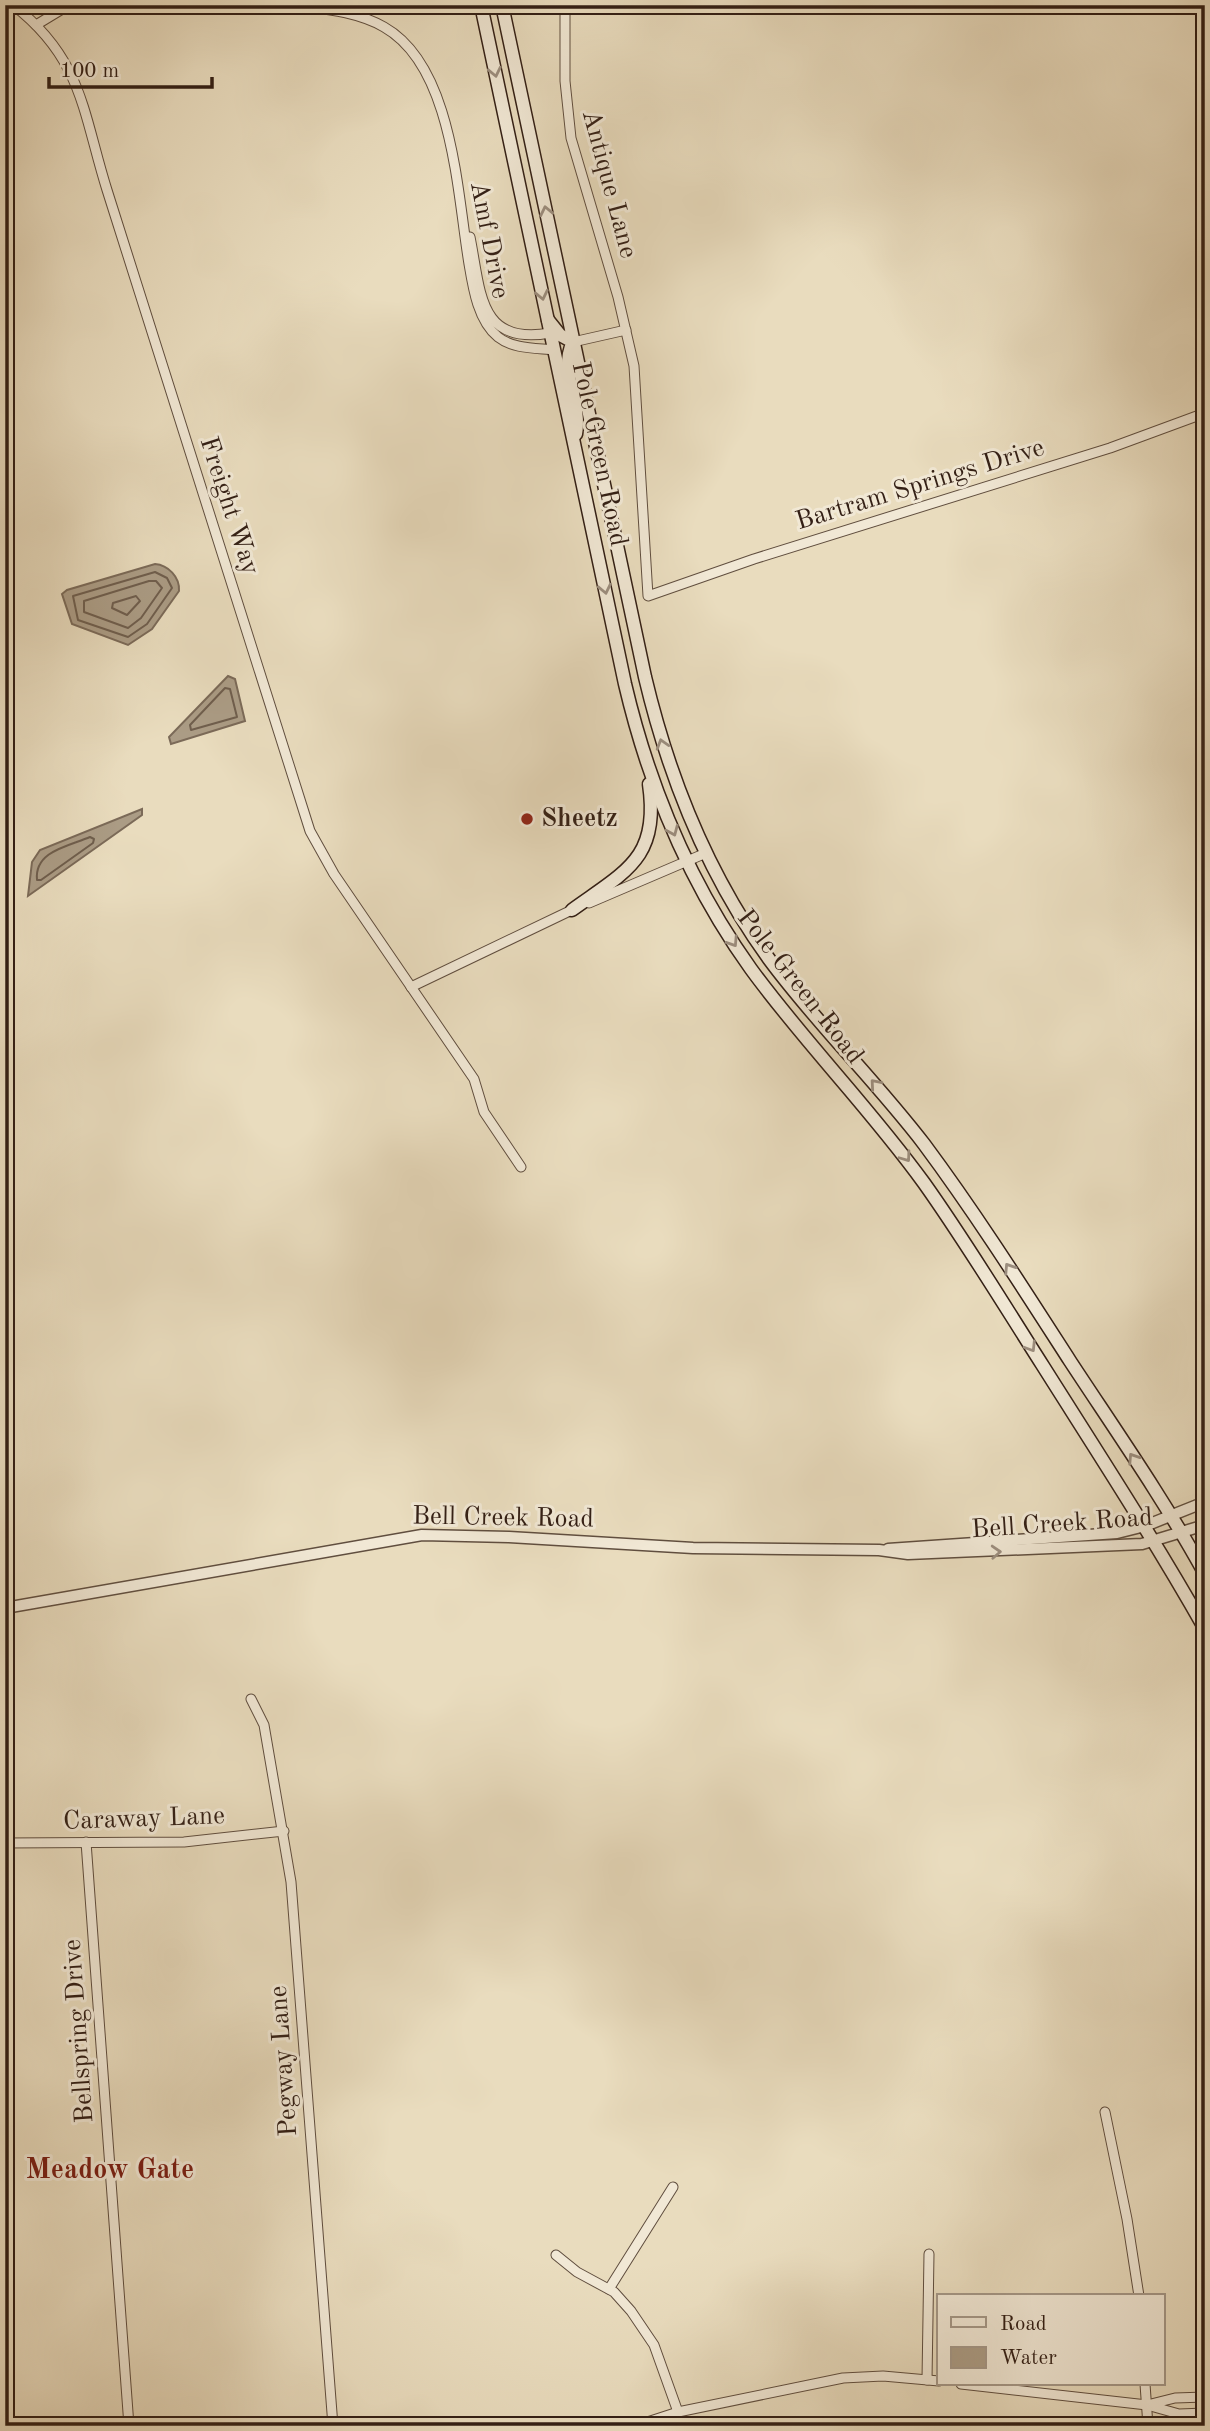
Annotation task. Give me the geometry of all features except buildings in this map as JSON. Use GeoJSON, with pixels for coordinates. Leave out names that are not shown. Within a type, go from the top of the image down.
{"type":"FeatureCollection","features":[{"type":"Feature","properties":{"kind":"main road","name":"Pole Green Road"},"geometry":{"type":"LineString","coordinates":[[481,5],[625,684],[645,760],[687,861],[721,924],[752,970],[878,1122],[925,1185],[1145,1526],[1205,1629]]}},
{"type":"Feature","properties":{"kind":"main road","name":"Pole Green Road"},"geometry":{"type":"LineString","coordinates":[[502,5],[654,717],[676,785],[706,853],[737,910],[770,959],[910,1127],[968,1205],[1205,1574]]}},
{"type":"Feature","properties":{"kind":"main road"},"geometry":{"type":"LineString","coordinates":[[547,320],[560,335],[573,342],[566,356],[577,413],[574,446]]}},
{"type":"Feature","properties":{"kind":"main road"},"geometry":{"type":"LineString","coordinates":[[572,910],[627,871],[646,846],[652,815],[645,760]]}},
{"type":"Feature","properties":{"kind":"street"},"geometry":{"type":"LineString","coordinates":[[13,5],[36,24],[69,5]]}},
{"type":"Feature","properties":{"kind":"street","name":"Amf Drive"},"geometry":{"type":"LineString","coordinates":[[296,5],[367,19],[396,34],[420,58],[437,94],[454,171],[473,288],[485,321],[496,336],[512,345],[554,350]]}},
{"type":"Feature","properties":{"kind":"street","name":"Antique Lane"},"geometry":{"type":"LineString","coordinates":[[565,5],[565,81],[571,138],[626,330],[637,390],[648,596]]}},
{"type":"Feature","properties":{"kind":"street","name":"Freight Way"},"geometry":{"type":"LineString","coordinates":[[36,24],[71,73],[86,105],[104,180],[310,831],[334,874],[474,1079],[484,1112],[521,1167]]}},
{"type":"Feature","properties":{"kind":"street","name":"Amf Drive"},"geometry":{"type":"LineString","coordinates":[[454,171],[460,185],[480,285],[491,316],[502,329],[513,335],[529,337],[550,334]]}},
{"type":"Feature","properties":{"kind":"street"},"geometry":{"type":"LineString","coordinates":[[573,342],[626,330]]}},
{"type":"Feature","properties":{"kind":"street","name":"Bartram Springs Drive"},"geometry":{"type":"LineString","coordinates":[[648,596],[754,559],[1110,448],[1205,413]]}},
{"type":"Feature","properties":{"kind":"street"},"geometry":{"type":"LineString","coordinates":[[411,987],[572,910],[706,853]]}},
{"type":"Feature","properties":{"kind":"street","name":"Bell Creek Road"},"geometry":{"type":"LineString","coordinates":[[879,1550],[909,1545],[1099,1535],[1145,1526],[1205,1502]]}},
{"type":"Feature","properties":{"kind":"street","name":"Bell Creek Road"},"geometry":{"type":"LineString","coordinates":[[5,1608],[422,1535],[509,1537],[693,1548],[879,1550],[908,1554],[984,1553],[1155,1542],[1205,1525]]}},
{"type":"Feature","properties":{"kind":"street","name":"Pegway Lane"},"geometry":{"type":"LineString","coordinates":[[251,1699],[264,1725],[284,1831],[299,1965],[334,2426]]}},
{"type":"Feature","properties":{"kind":"street","name":"Caraway Lane"},"geometry":{"type":"LineString","coordinates":[[5,1843],[184,1842],[284,1831]]}},
{"type":"Feature","properties":{"kind":"street","name":"Bellspring Drive"},"geometry":{"type":"LineString","coordinates":[[86,1842],[129,2426]]}},
{"type":"Feature","properties":{"kind":"street"},"geometry":{"type":"LineString","coordinates":[[1105,2112],[1128,2219],[1139,2294]]}},
{"type":"Feature","properties":{"kind":"street"},"geometry":{"type":"LineString","coordinates":[[609,2288],[673,2187]]}},
{"type":"Feature","properties":{"kind":"street"},"geometry":{"type":"LineString","coordinates":[[927,2380],[929,2254]]}},
{"type":"Feature","properties":{"kind":"street"},"geometry":{"type":"LineString","coordinates":[[556,2255],[577,2272],[609,2288],[631,2311],[654,2345],[678,2412]]}},
{"type":"Feature","properties":{"kind":"street"},"geometry":{"type":"LineString","coordinates":[[635,2426],[678,2412],[843,2378],[883,2376],[937,2381]]}},
{"type":"Feature","properties":{"kind":"street"},"geometry":{"type":"LineString","coordinates":[[979,2386],[1147,2405],[1179,2414],[1205,2413]]}},
{"type":"Feature","properties":{"kind":"street"},"geometry":{"type":"LineString","coordinates":[[1146,2386],[1148,2426]]}},
{"type":"Feature","properties":{"kind":"street"},"geometry":{"type":"LineString","coordinates":[[1147,2405],[1175,2399],[1205,2397]]}},
{"type":"Feature","properties":{"kind":"water"},"geometry":{"type":"Polygon","coordinates":[[[155,564],[172,573],[178,581],[179,591],[152,629],[128,645],[72,624],[62,594],[67,590],[155,564]]]}},
{"type":"Feature","properties":{"kind":"water"},"geometry":{"type":"Polygon","coordinates":[[[228,676],[235,679],[245,721],[171,744],[169,737],[228,676]]]}},
{"type":"Feature","properties":{"kind":"water"},"geometry":{"type":"Polygon","coordinates":[[[142,809],[142,815],[28,896],[32,862],[40,850],[142,809]]]}},
{"type":"Feature","properties":{"kind":"place","name":"Sheetz"},"geometry":{"type":"Point","coordinates":[527,819]}},
{"type":"Feature","properties":{"kind":"district","name":"Meadow Gate"},"geometry":{"type":"Point","coordinates":[110,2171]}}]}
